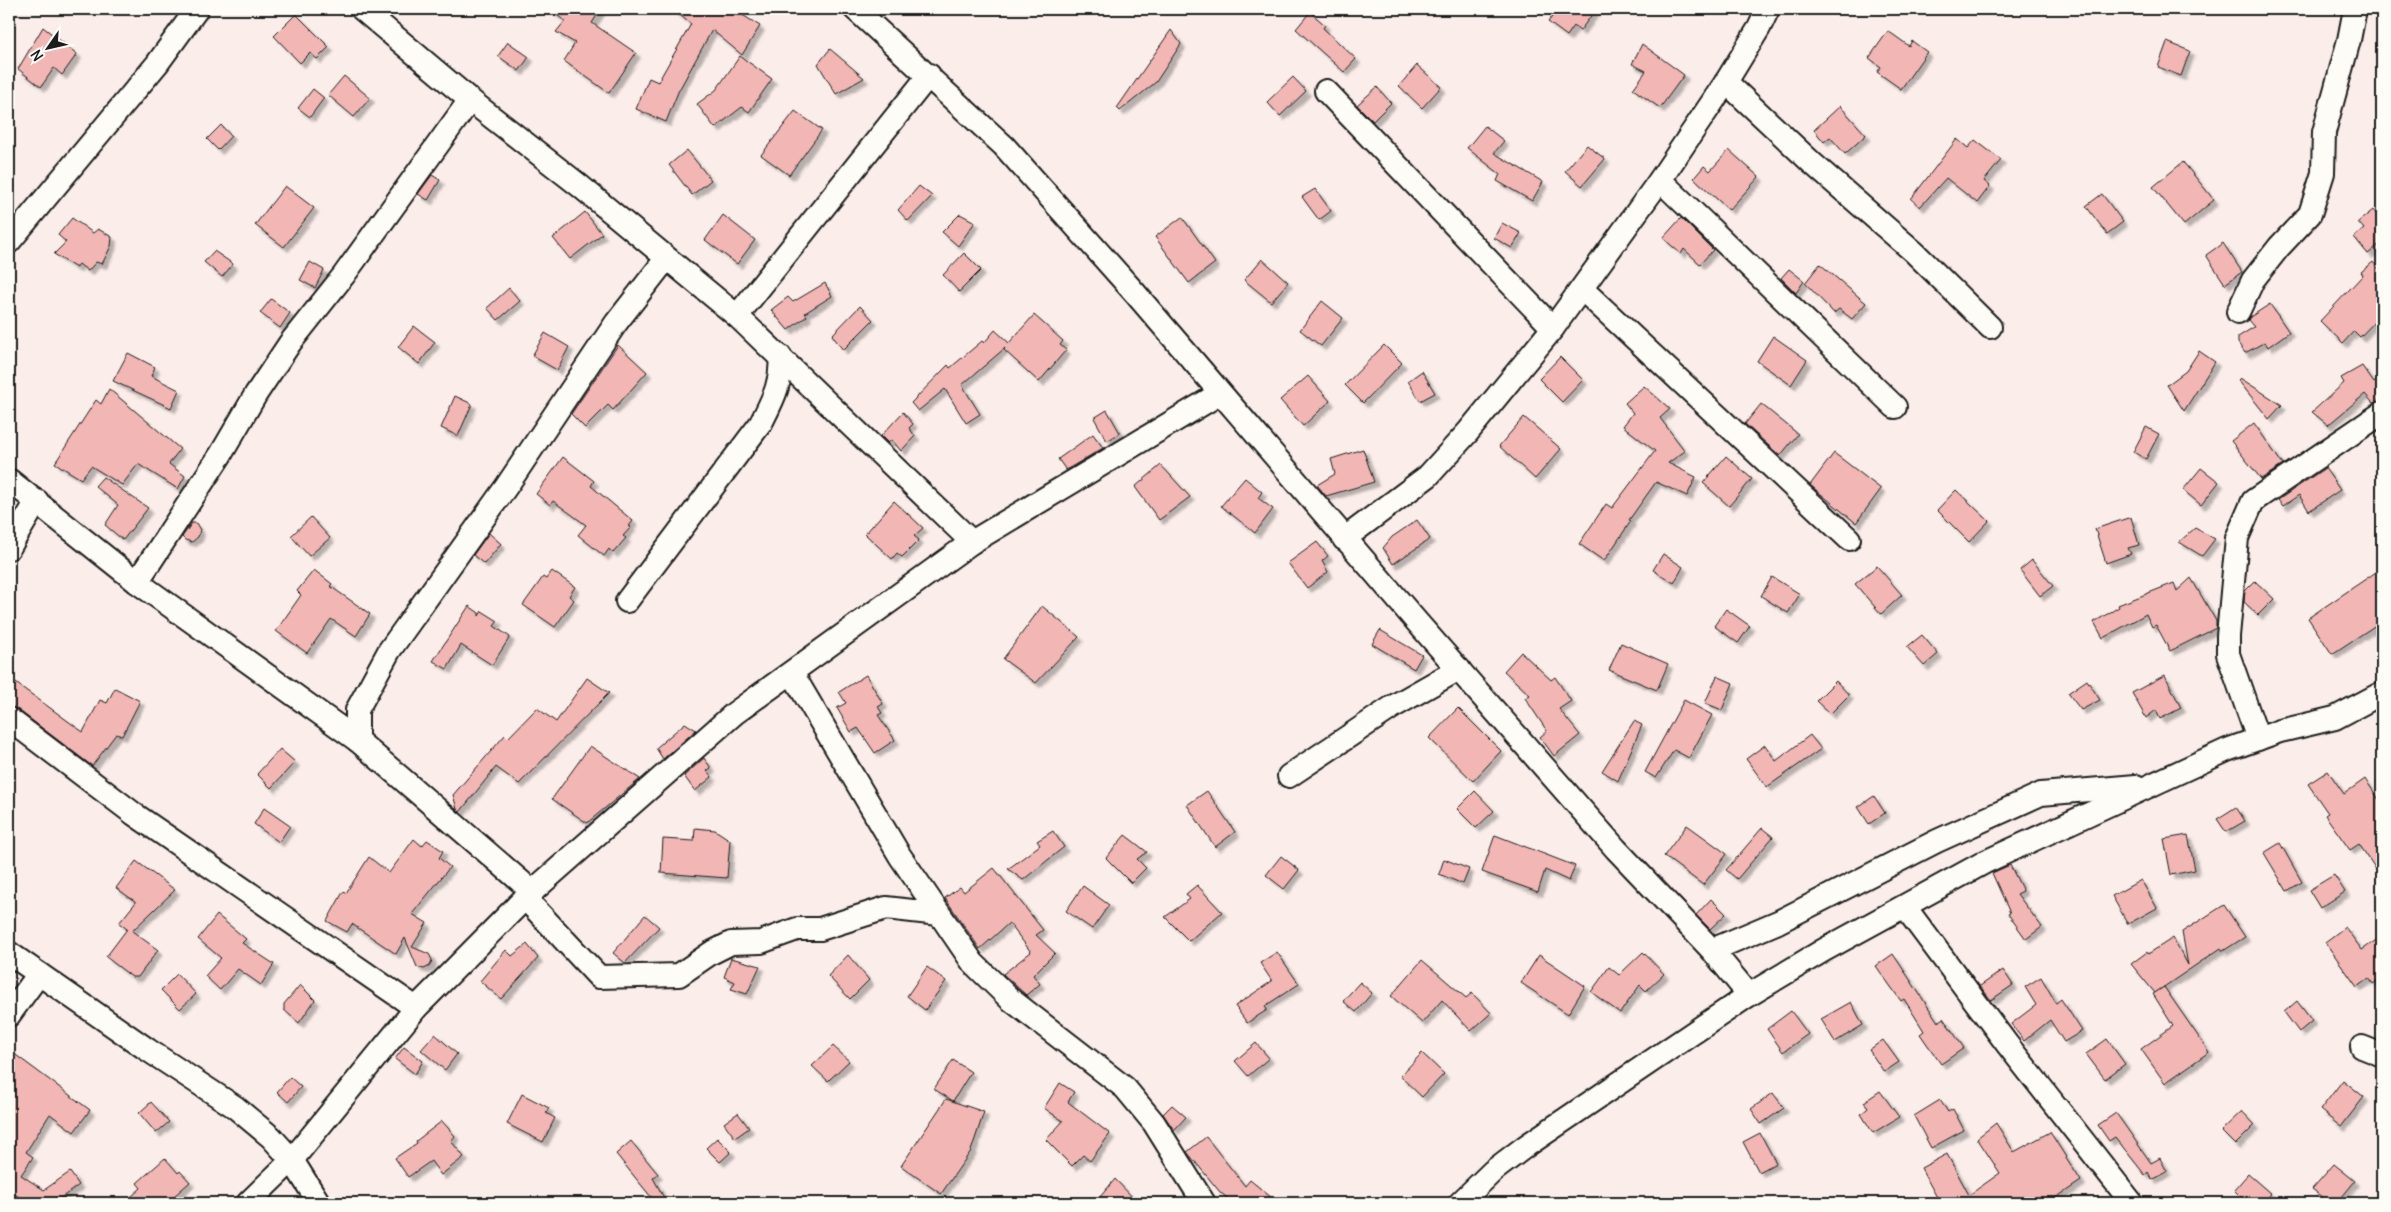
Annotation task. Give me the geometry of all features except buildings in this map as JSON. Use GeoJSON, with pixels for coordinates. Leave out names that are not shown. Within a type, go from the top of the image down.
{"type":"FeatureCollection","features":[{"type":"Feature","properties":{"kind":"street"},"geometry":{"type":"LineString","coordinates":[[9,242],[150,71],[197,9]]}},
{"type":"Feature","properties":{"kind":"street"},"geometry":{"type":"LineString","coordinates":[[362,9],[470,100],[580,186],[666,259],[738,316],[972,542]]}},
{"type":"Feature","properties":{"kind":"street"},"geometry":{"type":"LineString","coordinates":[[855,9],[929,75],[1004,146],[1135,293],[1344,539],[1616,849],[1712,950],[1749,995]]}},
{"type":"Feature","properties":{"kind":"street"},"geometry":{"type":"LineString","coordinates":[[1344,539],[1428,476],[1468,432],[1554,328],[1660,180],[1726,82],[1759,28],[1768,9]]}},
{"type":"Feature","properties":{"kind":"street"},"geometry":{"type":"LineString","coordinates":[[2238,312],[2253,280],[2310,214],[2323,173],[2324,132],[2349,40],[2355,9]]}},
{"type":"Feature","properties":{"kind":"street"},"geometry":{"type":"LineString","coordinates":[[738,316],[929,75]]}},
{"type":"Feature","properties":{"kind":"street"},"geometry":{"type":"LineString","coordinates":[[1726,82],[1818,169],[1914,252],[1990,327]]}},
{"type":"Feature","properties":{"kind":"street"},"geometry":{"type":"LineString","coordinates":[[1326,91],[1554,328]]}},
{"type":"Feature","properties":{"kind":"street"},"geometry":{"type":"LineString","coordinates":[[137,582],[290,343],[344,275],[470,100]]}},
{"type":"Feature","properties":{"kind":"street"},"geometry":{"type":"LineString","coordinates":[[1660,180],[1895,407]]}},
{"type":"Feature","properties":{"kind":"street"},"geometry":{"type":"LineString","coordinates":[[357,740],[357,710],[389,651],[506,487],[616,323],[666,259]]}},
{"type":"Feature","properties":{"kind":"street"},"geometry":{"type":"LineString","coordinates":[[1582,289],[1849,539]]}},
{"type":"Feature","properties":{"kind":"street"},"geometry":{"type":"LineString","coordinates":[[627,601],[761,423],[775,395],[782,372],[780,356]]}},
{"type":"Feature","properties":{"kind":"street"},"geometry":{"type":"LineString","coordinates":[[248,1203],[292,1160],[416,1008],[529,895],[735,713],[972,542],[1219,394]]}},
{"type":"Feature","properties":{"kind":"street"},"geometry":{"type":"LineString","coordinates":[[2258,738],[2228,654],[2228,626],[2237,538],[2253,501],[2382,413]]}},
{"type":"Feature","properties":{"kind":"street"},"geometry":{"type":"LineString","coordinates":[[9,480],[137,582],[357,740],[529,895],[599,977],[680,976],[711,953],[731,944],[761,942],[797,929],[820,929],[886,908],[939,914]]}},
{"type":"Feature","properties":{"kind":"street"},"geometry":{"type":"LineString","coordinates":[[9,548],[37,501]]}},
{"type":"Feature","properties":{"kind":"street"},"geometry":{"type":"LineString","coordinates":[[1289,776],[1394,706],[1459,669]]}},
{"type":"Feature","properties":{"kind":"street"},"geometry":{"type":"LineString","coordinates":[[792,673],[900,856],[973,963],[1010,999],[1125,1088],[1154,1123],[1204,1203]]}},
{"type":"Feature","properties":{"kind":"street"},"geometry":{"type":"LineString","coordinates":[[1460,1203],[1493,1171],[1526,1146],[1643,1069],[1749,995],[1824,950],[1985,862],[2227,750],[2280,731],[2335,718],[2382,693]]}},
{"type":"Feature","properties":{"kind":"street"},"geometry":{"type":"LineString","coordinates":[[9,719],[134,814],[416,1008]]}},
{"type":"Feature","properties":{"kind":"street"},"geometry":{"type":"LineString","coordinates":[[1712,950],[1778,922],[1937,841],[2041,794],[2154,785]]}},
{"type":"Feature","properties":{"kind":"street"},"geometry":{"type":"LineString","coordinates":[[1905,907],[2007,1044],[2132,1203]]}},
{"type":"Feature","properties":{"kind":"street"},"geometry":{"type":"LineString","coordinates":[[9,953],[148,1050],[235,1107],[271,1137],[292,1160],[319,1203]]}},
{"type":"Feature","properties":{"kind":"street"},"geometry":{"type":"LineString","coordinates":[[9,1015],[39,974]]}},
{"type":"Feature","properties":{"kind":"street"},"geometry":{"type":"LineString","coordinates":[[2362,1046],[2382,1055]]}}]}
